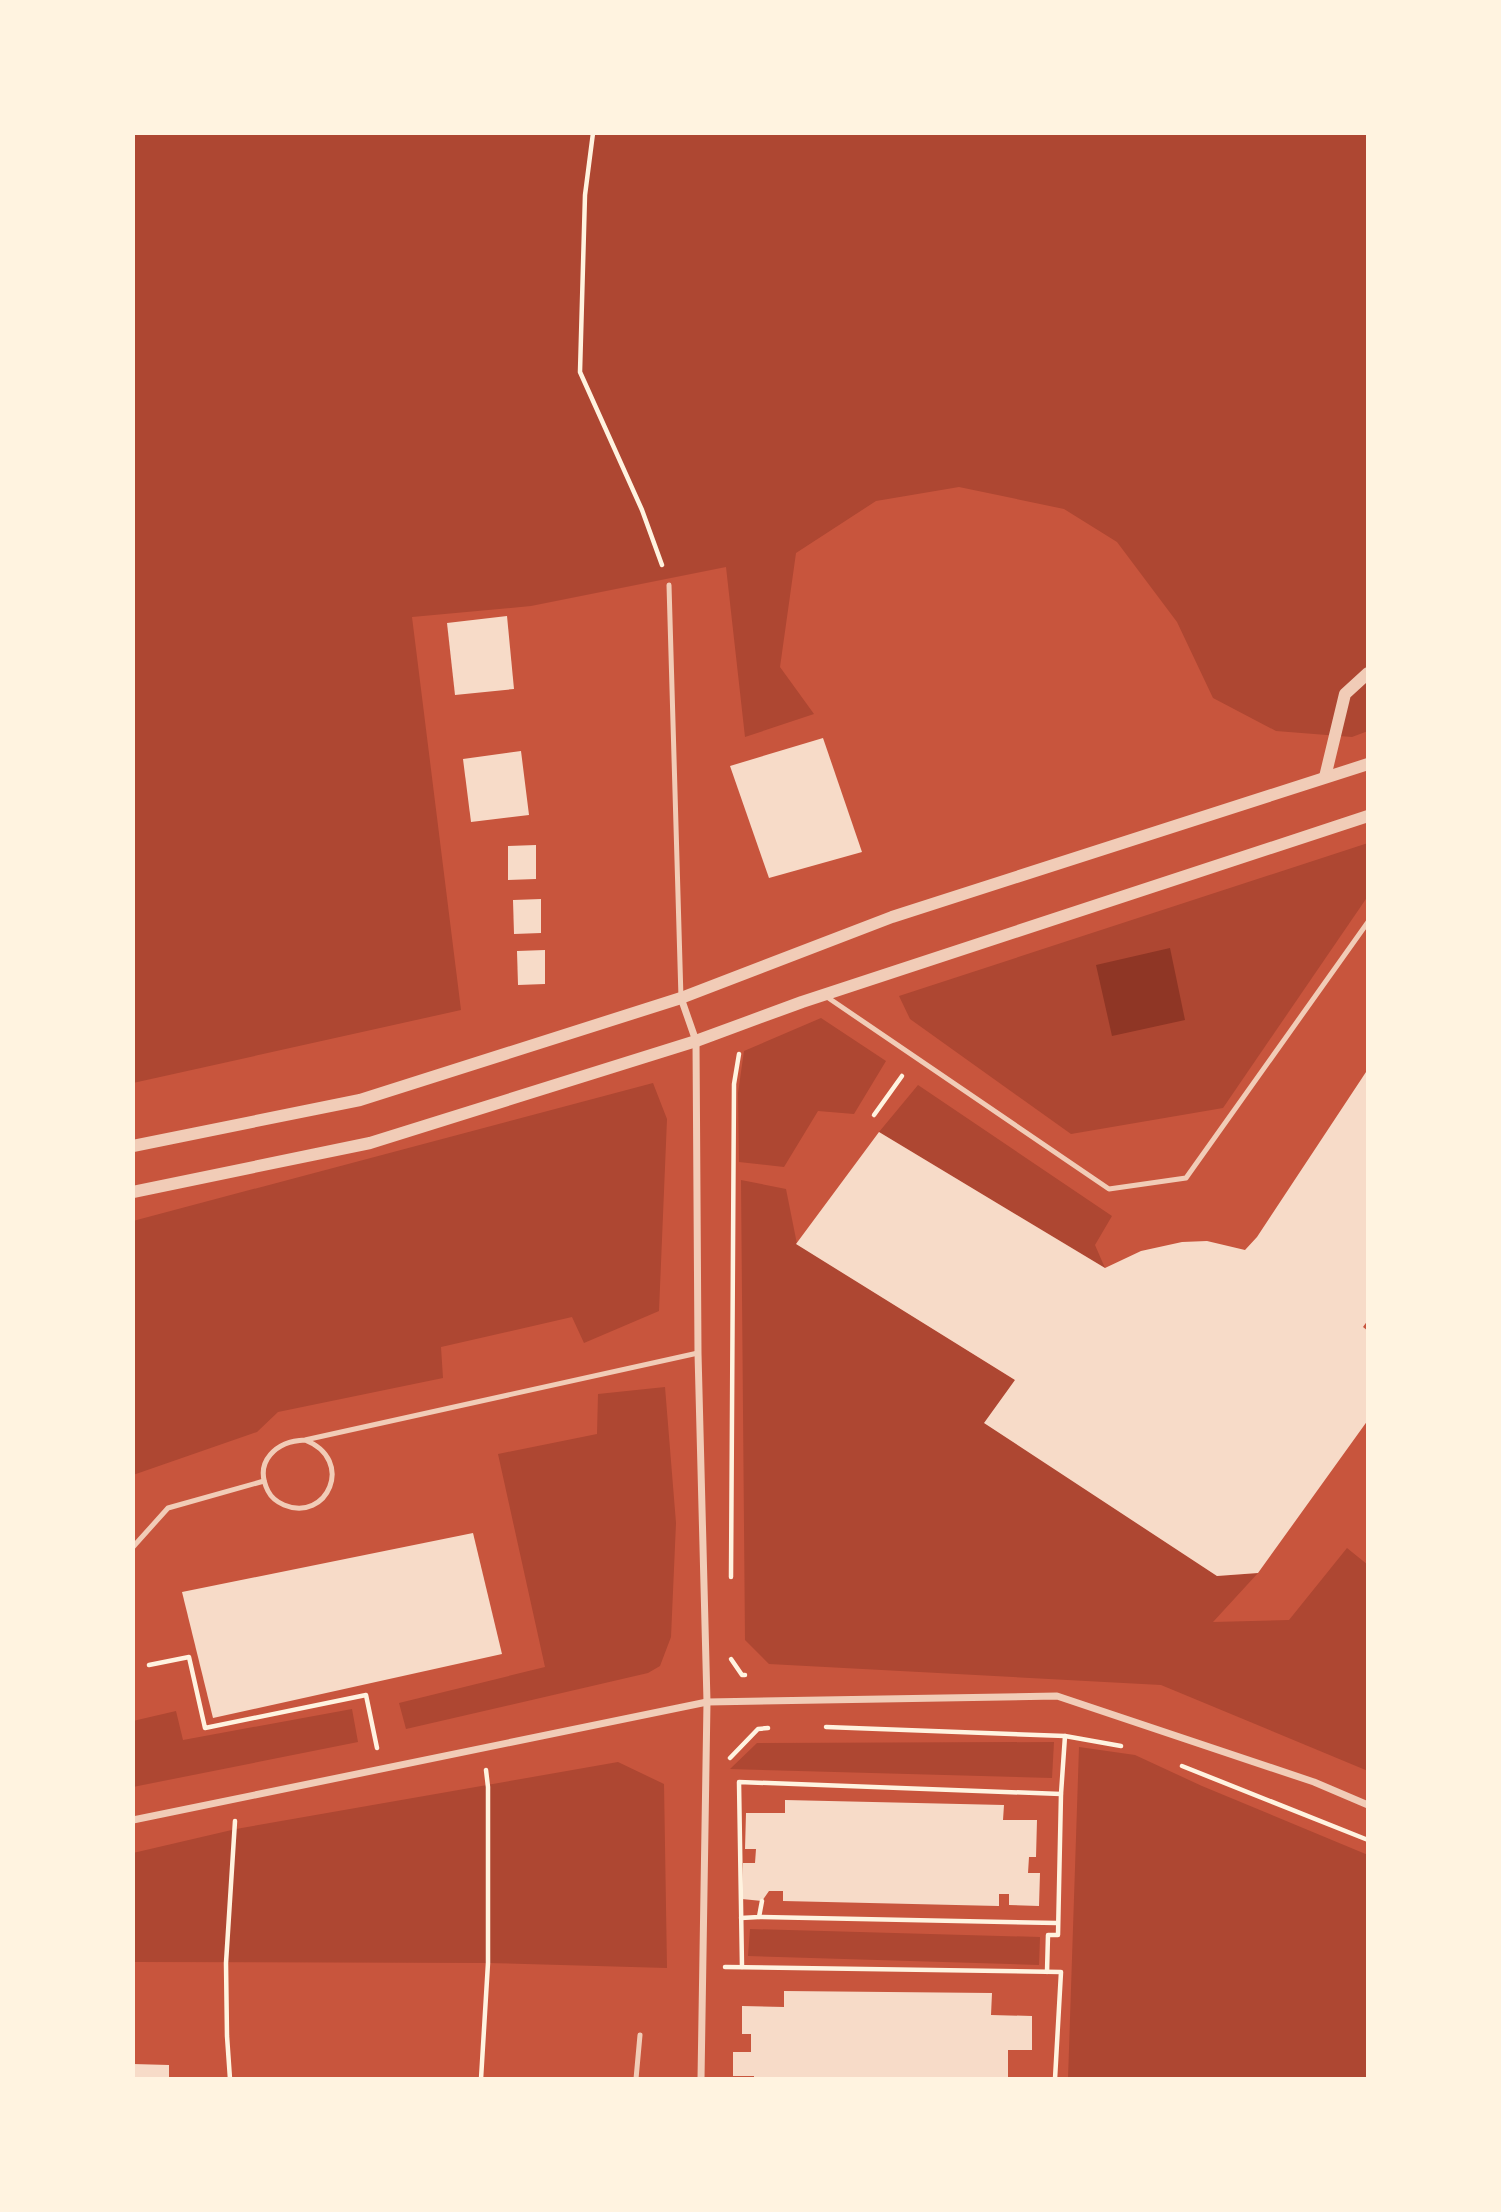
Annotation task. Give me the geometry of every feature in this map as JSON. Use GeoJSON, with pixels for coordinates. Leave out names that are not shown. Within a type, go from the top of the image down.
{"type":"FeatureCollection","features":[{"type":"Feature","properties":{"kind":"street"},"geometry":{"type":"LineString","coordinates":[[1325,777],[1345,694],[1368,673]]}},
{"type":"Feature","properties":{"kind":"street"},"geometry":{"type":"LineString","coordinates":[[133,1146],[360,1100],[681,998],[892,917],[1368,764]]}},
{"type":"Feature","properties":{"kind":"street"},"geometry":{"type":"LineString","coordinates":[[133,1192],[370,1143],[696,1041],[824,995],[1368,816]]}},
{"type":"Feature","properties":{"kind":"street"},"geometry":{"type":"LineString","coordinates":[[681,998],[696,1041],[698,1353],[707,1702],[701,2079]]}},
{"type":"Feature","properties":{"kind":"street"},"geometry":{"type":"LineString","coordinates":[[133,1820],[707,1702],[1057,1696],[1314,1782],[1368,1805]]}},
{"type":"Feature","properties":{"kind":"lane"},"geometry":{"type":"LineString","coordinates":[[669,585],[681,998]]}},
{"type":"Feature","properties":{"kind":"lane"},"geometry":{"type":"LineString","coordinates":[[824,995],[1109,1189],[1186,1178],[1368,922]]}},
{"type":"Feature","properties":{"kind":"lane"},"geometry":{"type":"LineString","coordinates":[[305,1440],[317,1445],[327,1455],[332,1467],[332,1481],[327,1493],[318,1503],[305,1508],[292,1508],[279,1503],[270,1494],[264,1481],[264,1468],[270,1455],[279,1446],[292,1441],[698,1353]]}},
{"type":"Feature","properties":{"kind":"lane"},"geometry":{"type":"LineString","coordinates":[[133,1547],[168,1508],[264,1481]]}},
{"type":"Feature","properties":{"kind":"lane"},"geometry":{"type":"LineString","coordinates":[[636,2079],[640,2035]]}},
{"type":"Feature","properties":{"kind":"path"},"geometry":{"type":"LineString","coordinates":[[593,133],[584,195],[580,372],[642,510],[669,585]]}},
{"type":"Feature","properties":{"kind":"path"},"geometry":{"type":"LineString","coordinates":[[731,1590],[734,1084],[738,1056],[745,1044]]}},
{"type":"Feature","properties":{"kind":"path"},"geometry":{"type":"LineString","coordinates":[[874,1115],[906,1069]]}},
{"type":"Feature","properties":{"kind":"path"},"geometry":{"type":"LineString","coordinates":[[149,1665],[189,1657],[205,1728],[366,1695],[381,1770]]}},
{"type":"Feature","properties":{"kind":"path"},"geometry":{"type":"LineString","coordinates":[[731,1658],[743,1675],[755,1675]]}},
{"type":"Feature","properties":{"kind":"path"},"geometry":{"type":"LineString","coordinates":[[725,1764],[758,1729],[779,1727]]}},
{"type":"Feature","properties":{"kind":"path"},"geometry":{"type":"LineString","coordinates":[[817,1727],[1065,1736],[1123,1746]]}},
{"type":"Feature","properties":{"kind":"path"},"geometry":{"type":"LineString","coordinates":[[1047,1972],[1048,1935],[1058,1935],[1065,1736]]}},
{"type":"Feature","properties":{"kind":"path"},"geometry":{"type":"LineString","coordinates":[[1174,1763],[1368,1840]]}},
{"type":"Feature","properties":{"kind":"path"},"geometry":{"type":"LineString","coordinates":[[742,1967],[739,1782],[1061,1794]]}},
{"type":"Feature","properties":{"kind":"path"},"geometry":{"type":"LineString","coordinates":[[481,2079],[488,1963],[488,1787]]}},
{"type":"Feature","properties":{"kind":"path"},"geometry":{"type":"LineString","coordinates":[[230,2079],[226,1963],[236,1829]]}},
{"type":"Feature","properties":{"kind":"path"},"geometry":{"type":"LineString","coordinates":[[759,1917],[762,1901]]}},
{"type":"Feature","properties":{"kind":"path"},"geometry":{"type":"LineString","coordinates":[[741,1918],[1057,1923]]}},
{"type":"Feature","properties":{"kind":"path"},"geometry":{"type":"LineString","coordinates":[[724,1967],[1061,1972],[1055,2079]]}},
{"type":"Feature","properties":{"kind":"shaded area"},"geometry":{"type":"Polygon","coordinates":[[[133,133],[1368,133],[1368,731],[1352,737],[1276,731],[1213,698],[1177,622],[1117,542],[1064,509],[959,487],[876,501],[796,553],[780,667],[814,714],[745,737],[726,567],[531,606],[412,617],[461,1010],[133,1083],[133,133]]]}},
{"type":"Feature","properties":{"kind":"shaded area"},"geometry":{"type":"Polygon","coordinates":[[[1368,843],[1368,896],[1223,1108],[1071,1134],[910,1019],[899,996],[1368,843]]]}},
{"type":"Feature","properties":{"kind":"shaded area"},"geometry":{"type":"Polygon","coordinates":[[[1170,948],[1185,1020],[1112,1036],[1096,965],[1170,948]]]}},
{"type":"Feature","properties":{"kind":"shaded area"},"geometry":{"type":"Polygon","coordinates":[[[821,1018],[886,1061],[854,1114],[818,1111],[784,1167],[739,1162],[738,1093],[744,1051],[821,1018]]]}},
{"type":"Feature","properties":{"kind":"shaded area"},"geometry":{"type":"Polygon","coordinates":[[[653,1083],[667,1119],[659,1311],[584,1343],[572,1317],[441,1347],[443,1378],[278,1412],[257,1432],[133,1475],[133,1221],[653,1083]]]}},
{"type":"Feature","properties":{"kind":"shaded area"},"geometry":{"type":"Polygon","coordinates":[[[918,1085],[1112,1216],[1095,1245],[1105,1268],[879,1132],[918,1085]]]}},
{"type":"Feature","properties":{"kind":"shaded area"},"geometry":{"type":"Polygon","coordinates":[[[741,1180],[786,1189],[797,1244],[1015,1380],[985,1423],[1217,1576],[1258,1573],[1213,1622],[1289,1620],[1347,1548],[1368,1565],[1368,1771],[1161,1685],[769,1664],[745,1640],[741,1180]]]}},
{"type":"Feature","properties":{"kind":"shaded area"},"geometry":{"type":"Polygon","coordinates":[[[665,1387],[676,1523],[671,1637],[660,1666],[648,1673],[406,1729],[399,1703],[545,1667],[498,1454],[597,1434],[598,1394],[665,1387]]]}},
{"type":"Feature","properties":{"kind":"shaded area"},"geometry":{"type":"Polygon","coordinates":[[[352,1709],[358,1742],[133,1787],[133,1721],[176,1711],[183,1740],[352,1709]]]}},
{"type":"Feature","properties":{"kind":"shaded area"},"geometry":{"type":"Polygon","coordinates":[[[1054,1742],[1052,1778],[730,1769],[757,1743],[1054,1742]]]}},
{"type":"Feature","properties":{"kind":"shaded area"},"geometry":{"type":"Polygon","coordinates":[[[1079,1747],[1135,1755],[1368,1855],[1368,2079],[1068,2079],[1079,1747]]]}},
{"type":"Feature","properties":{"kind":"shaded area"},"geometry":{"type":"Polygon","coordinates":[[[618,1762],[664,1784],[667,1968],[488,1963],[133,1962],[133,1853],[236,1829],[618,1762]]]}},
{"type":"Feature","properties":{"kind":"shaded area"},"geometry":{"type":"Polygon","coordinates":[[[750,1929],[1040,1937],[1039,1965],[748,1956],[750,1929]]]}},
{"type":"Feature","properties":{"kind":"building"},"geometry":{"type":"Polygon","coordinates":[[[507,616],[514,689],[455,695],[447,623],[507,616]]]}},
{"type":"Feature","properties":{"kind":"building"},"geometry":{"type":"Polygon","coordinates":[[[823,738],[862,852],[769,878],[730,766],[823,738]]]}},
{"type":"Feature","properties":{"kind":"building"},"geometry":{"type":"Polygon","coordinates":[[[521,751],[529,815],[471,822],[463,759],[521,751]]]}},
{"type":"Feature","properties":{"kind":"building"},"geometry":{"type":"Polygon","coordinates":[[[536,845],[536,879],[508,880],[508,846],[536,845]]]}},
{"type":"Feature","properties":{"kind":"building"},"geometry":{"type":"Polygon","coordinates":[[[541,899],[541,933],[514,934],[513,900],[541,899]]]}},
{"type":"Feature","properties":{"kind":"building"},"geometry":{"type":"Polygon","coordinates":[[[545,950],[545,984],[518,985],[517,951],[545,950]]]}},
{"type":"Feature","properties":{"kind":"building"},"geometry":{"type":"Polygon","coordinates":[[[1368,1069],[1368,1320],[1363,1327],[1368,1331],[1368,1420],[1258,1573],[1217,1576],[984,1423],[1015,1380],[796,1244],[879,1132],[1105,1268],[1141,1251],[1182,1242],[1207,1241],[1245,1250],[1257,1237],[1368,1069]]]}},
{"type":"Feature","properties":{"kind":"building"},"geometry":{"type":"Polygon","coordinates":[[[473,1533],[502,1654],[213,1718],[182,1592],[473,1533]]]}},
{"type":"Feature","properties":{"kind":"building"},"geometry":{"type":"Polygon","coordinates":[[[785,1800],[1004,1805],[1003,1820],[1037,1820],[1036,1857],[1029,1857],[1028,1873],[1040,1873],[1039,1906],[1009,1905],[1009,1894],[999,1894],[999,1906],[783,1901],[783,1891],[769,1891],[762,1901],[742,1899],[743,1863],[755,1863],[756,1849],[745,1849],[746,1813],[785,1813],[785,1800]]]}},
{"type":"Feature","properties":{"kind":"building"},"geometry":{"type":"Polygon","coordinates":[[[784,1991],[992,1993],[991,2015],[1032,2016],[1032,2050],[1008,2050],[1008,2079],[754,2079],[754,2076],[733,2076],[733,2052],[751,2052],[751,2034],[742,2034],[742,2006],[784,2007],[784,1991]]]}},
{"type":"Feature","properties":{"kind":"building"},"geometry":{"type":"Polygon","coordinates":[[[133,2064],[169,2065],[169,2079],[133,2079],[133,2064]]]}}]}
